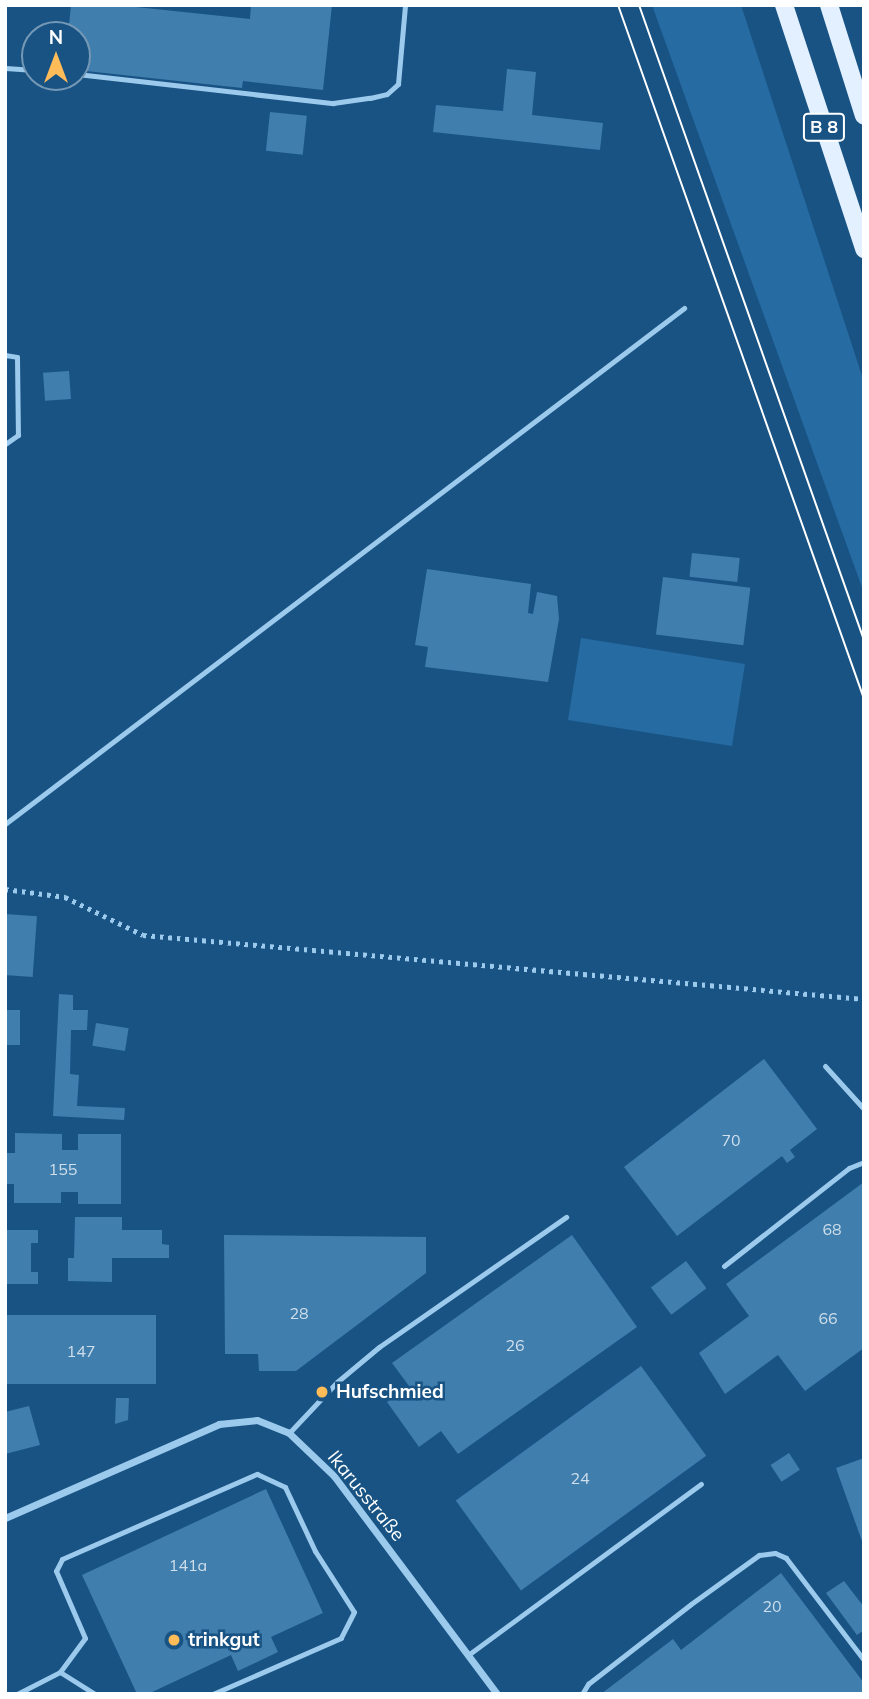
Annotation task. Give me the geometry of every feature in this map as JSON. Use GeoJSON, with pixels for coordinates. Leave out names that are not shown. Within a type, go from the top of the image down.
{"type":"FeatureCollection","features":[{"type":"Feature","properties":{"kind":"main road","name":"B 8"},"geometry":{"type":"LineString","coordinates":[[784,5],[864,249]]}},
{"type":"Feature","properties":{"kind":"main road","name":"B 8"},"geometry":{"type":"LineString","coordinates":[[829,5],[864,116]]}},
{"type":"Feature","properties":{"kind":"street","name":"Ikarusstraße"},"geometry":{"type":"LineString","coordinates":[[5,1518],[219,1424],[257,1420],[289,1433],[334,1476],[497,1694]]}},
{"type":"Feature","properties":{"kind":"lane"},"geometry":{"type":"LineString","coordinates":[[91,76],[333,103],[387,94],[398,84],[405,5]]}},
{"type":"Feature","properties":{"kind":"lane"},"geometry":{"type":"LineString","coordinates":[[5,824],[684,308]]}},
{"type":"Feature","properties":{"kind":"lane"},"geometry":{"type":"LineString","coordinates":[[5,355],[17,357],[18,435],[5,444]]}},
{"type":"Feature","properties":{"kind":"lane"},"geometry":{"type":"LineString","coordinates":[[825,1066],[864,1109]]}},
{"type":"Feature","properties":{"kind":"lane"},"geometry":{"type":"LineString","coordinates":[[724,1266],[849,1168],[864,1162]]}},
{"type":"Feature","properties":{"kind":"lane"},"geometry":{"type":"LineString","coordinates":[[289,1433],[337,1382],[379,1347],[566,1217]]}},
{"type":"Feature","properties":{"kind":"lane"},"geometry":{"type":"LineString","coordinates":[[17,1694],[60,1672],[85,1638],[56,1572],[62,1559],[257,1474],[285,1488],[315,1551],[354,1612],[341,1638],[213,1694]]}},
{"type":"Feature","properties":{"kind":"lane"},"geometry":{"type":"LineString","coordinates":[[468,1655],[701,1484]]}},
{"type":"Feature","properties":{"kind":"lane"},"geometry":{"type":"LineString","coordinates":[[582,1694],[588,1684],[759,1555],[775,1553],[786,1558],[863,1658]]}},
{"type":"Feature","properties":{"kind":"lane"},"geometry":{"type":"LineString","coordinates":[[60,1672],[95,1694]]}},
{"type":"Feature","properties":{"kind":"path"},"geometry":{"type":"LineString","coordinates":[[5,889],[65,897],[143,935],[864,999]]}},
{"type":"Feature","properties":{"kind":"shaded area"},"geometry":{"type":"Polygon","coordinates":[[[652,5],[741,5],[864,382],[864,593],[652,5]]]}},
{"type":"Feature","properties":{"kind":"shaded area"},"geometry":{"type":"Polygon","coordinates":[[[581,638],[745,664],[732,746],[568,720],[581,638]]]}},
{"type":"Feature","properties":{"kind":"building"},"geometry":{"type":"Polygon","coordinates":[[[71,5],[117,5],[250,19],[251,5],[332,5],[323,90],[243,81],[242,88],[91,72],[91,21],[69,21],[71,5]]]}},
{"type":"Feature","properties":{"kind":"building"},"geometry":{"type":"Polygon","coordinates":[[[507,69],[536,72],[532,115],[603,123],[600,150],[433,132],[436,105],[503,111],[507,69]]]}},
{"type":"Feature","properties":{"kind":"building"},"geometry":{"type":"Polygon","coordinates":[[[270,112],[307,116],[303,155],[266,151],[270,112]]]}},
{"type":"Feature","properties":{"kind":"building"},"geometry":{"type":"Polygon","coordinates":[[[69,371],[71,399],[45,401],[43,373],[69,371]]]}},
{"type":"Feature","properties":{"kind":"building"},"geometry":{"type":"Polygon","coordinates":[[[692,553],[740,558],[737,582],[689,577],[692,553]]]}},
{"type":"Feature","properties":{"kind":"building"},"geometry":{"type":"Polygon","coordinates":[[[427,569],[531,584],[528,613],[533,614],[537,592],[557,596],[559,619],[548,682],[425,667],[428,647],[415,645],[427,569]]]}},
{"type":"Feature","properties":{"kind":"building"},"geometry":{"type":"Polygon","coordinates":[[[663,577],[750,588],[743,645],[656,635],[663,577]]]}},
{"type":"Feature","properties":{"kind":"building"},"geometry":{"type":"Polygon","coordinates":[[[5,914],[37,916],[33,977],[5,975],[5,914]]]}},
{"type":"Feature","properties":{"kind":"building"},"geometry":{"type":"Polygon","coordinates":[[[59,994],[73,995],[73,1010],[88,1010],[87,1030],[71,1030],[70,1074],[79,1075],[77,1106],[125,1108],[124,1120],[53,1116],[59,994]]]}},
{"type":"Feature","properties":{"kind":"building"},"geometry":{"type":"Polygon","coordinates":[[[5,1010],[20,1010],[20,1045],[5,1045],[5,1010]]]}},
{"type":"Feature","properties":{"kind":"building"},"geometry":{"type":"Polygon","coordinates":[[[96,1023],[129,1028],[125,1051],[92,1046],[96,1023]]]}},
{"type":"Feature","properties":{"kind":"building"},"geometry":{"type":"Polygon","coordinates":[[[764,1059],[817,1129],[790,1150],[795,1157],[787,1163],[782,1156],[677,1236],[624,1167],[764,1059]]]}},
{"type":"Feature","properties":{"kind":"building"},"geometry":{"type":"Polygon","coordinates":[[[15,1133],[62,1134],[62,1150],[78,1150],[78,1134],[121,1134],[121,1204],[78,1204],[78,1192],[61,1192],[61,1203],[14,1203],[14,1184],[5,1184],[5,1153],[15,1153],[15,1133]]]}},
{"type":"Feature","properties":{"kind":"building"},"geometry":{"type":"Polygon","coordinates":[[[864,1182],[864,1348],[805,1391],[778,1355],[725,1394],[699,1353],[749,1316],[726,1284],[864,1182]]]}},
{"type":"Feature","properties":{"kind":"building"},"geometry":{"type":"Polygon","coordinates":[[[75,1217],[122,1217],[122,1230],[162,1230],[162,1244],[169,1245],[169,1258],[112,1258],[112,1282],[68,1281],[68,1258],[74,1258],[75,1217]]]}},
{"type":"Feature","properties":{"kind":"building"},"geometry":{"type":"Polygon","coordinates":[[[5,1230],[38,1230],[38,1243],[31,1243],[31,1272],[38,1272],[38,1284],[5,1284],[5,1230]]]}},
{"type":"Feature","properties":{"kind":"building"},"geometry":{"type":"Polygon","coordinates":[[[224,1235],[426,1237],[426,1273],[296,1371],[259,1371],[258,1354],[225,1354],[224,1235]]]}},
{"type":"Feature","properties":{"kind":"building"},"geometry":{"type":"Polygon","coordinates":[[[572,1235],[637,1327],[458,1454],[441,1431],[419,1447],[387,1402],[409,1386],[392,1363],[572,1235]]]}},
{"type":"Feature","properties":{"kind":"building"},"geometry":{"type":"Polygon","coordinates":[[[686,1261],[706,1288],[671,1315],[651,1287],[686,1261]]]}},
{"type":"Feature","properties":{"kind":"building"},"geometry":{"type":"Polygon","coordinates":[[[5,1315],[156,1315],[156,1384],[5,1384],[5,1315]]]}},
{"type":"Feature","properties":{"kind":"building"},"geometry":{"type":"Polygon","coordinates":[[[641,1366],[706,1456],[521,1590],[456,1501],[641,1366]]]}},
{"type":"Feature","properties":{"kind":"building"},"geometry":{"type":"Polygon","coordinates":[[[116,1398],[129,1398],[128,1420],[115,1424],[116,1398]]]}},
{"type":"Feature","properties":{"kind":"building"},"geometry":{"type":"Polygon","coordinates":[[[29,1406],[40,1445],[5,1454],[5,1412],[29,1406]]]}},
{"type":"Feature","properties":{"kind":"building"},"geometry":{"type":"Polygon","coordinates":[[[789,1453],[800,1470],[781,1482],[771,1465],[789,1453]]]}},
{"type":"Feature","properties":{"kind":"building"},"geometry":{"type":"Polygon","coordinates":[[[864,1458],[864,1544],[863,1544],[836,1468],[864,1458]]]}},
{"type":"Feature","properties":{"kind":"building"},"geometry":{"type":"Polygon","coordinates":[[[266,1489],[323,1613],[271,1637],[278,1652],[238,1671],[231,1655],[148,1694],[137,1694],[82,1575],[266,1489]]]}},
{"type":"Feature","properties":{"kind":"building"},"geometry":{"type":"Polygon","coordinates":[[[781,1573],[864,1683],[864,1694],[601,1694],[673,1639],[681,1650],[781,1573]]]}},
{"type":"Feature","properties":{"kind":"building"},"geometry":{"type":"Polygon","coordinates":[[[844,1581],[864,1607],[864,1630],[857,1635],[826,1593],[844,1581]]]}},
{"type":"Feature","properties":{"kind":"tram line"},"geometry":{"type":"LineString","coordinates":[[618,5],[864,699]]}},
{"type":"Feature","properties":{"kind":"tram line"},"geometry":{"type":"LineString","coordinates":[[639,5],[864,640]]}},
{"type":"Feature","properties":{"kind":"place","name":"Hufschmied"},"geometry":{"type":"Point","coordinates":[322,1392]}},
{"type":"Feature","properties":{"kind":"place","name":"trinkgut"},"geometry":{"type":"Point","coordinates":[174,1640]}}]}
